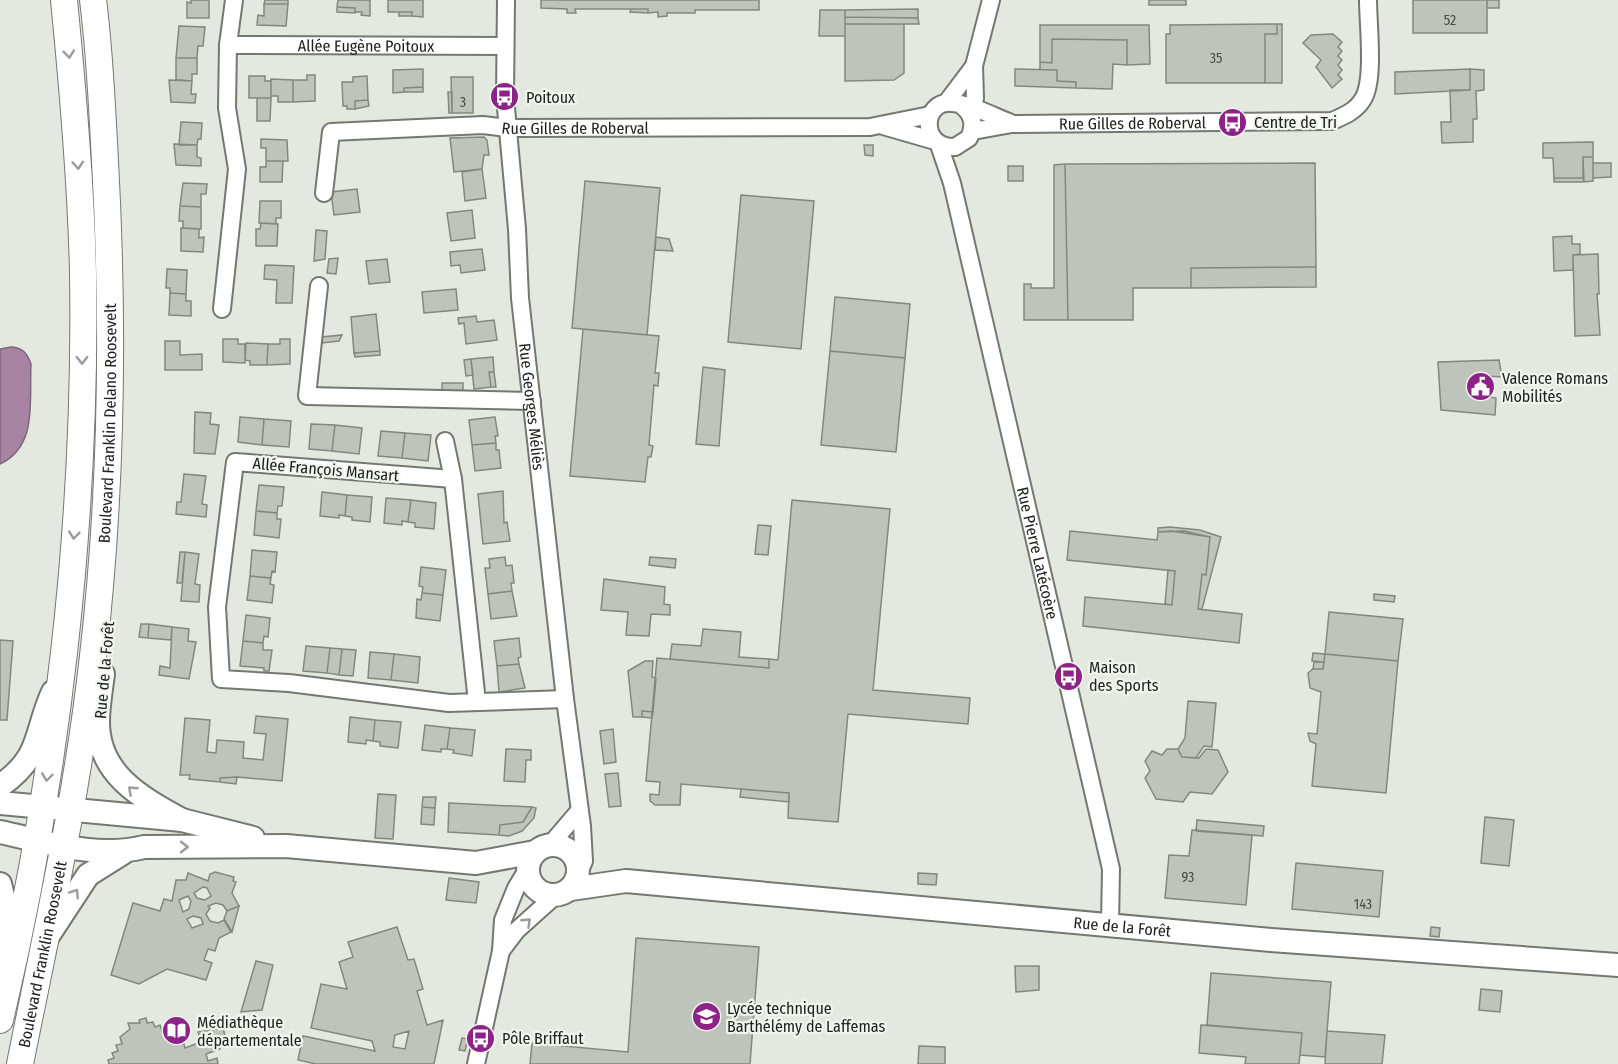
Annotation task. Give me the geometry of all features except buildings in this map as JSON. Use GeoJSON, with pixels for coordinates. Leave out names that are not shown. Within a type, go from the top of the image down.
{"type":"FeatureCollection","features":[{"type":"Feature","properties":{"kind":"main road","name":"Boulevard Franklin Delano Roosevelt"},"geometry":{"type":"LineString","coordinates":[[37,840],[60,677],[80,477],[83,273],[74,107],[64,0]]}},
{"type":"Feature","properties":{"kind":"main road","name":"Boulevard Franklin Delano Roosevelt"},"geometry":{"type":"LineString","coordinates":[[64,845],[93,658],[105,517],[111,406],[110,273],[103,117],[93,0]]}},
{"type":"Feature","properties":{"kind":"main road","name":"Boulevard Franklin Roosevelt"},"geometry":{"type":"LineString","coordinates":[[0,1020],[37,840]]}},
{"type":"Feature","properties":{"kind":"main road","name":"Boulevard Franklin Roosevelt"},"geometry":{"type":"LineString","coordinates":[[20,1064],[64,845]]}},
{"type":"Feature","properties":{"kind":"street"},"geometry":{"type":"LineString","coordinates":[[222,309],[237,169],[227,108],[228,45],[234,0]]}},
{"type":"Feature","properties":{"kind":"street","name":"Rue Georges Méliès"},"geometry":{"type":"LineString","coordinates":[[506,0],[507,128],[517,230],[520,298],[579,811],[553,871]]}},
{"type":"Feature","properties":{"kind":"street"},"geometry":{"type":"LineString","coordinates":[[965,112],[939,105],[930,116],[928,129],[943,144],[963,144],[965,112],[990,0]]}},
{"type":"Feature","properties":{"kind":"street","name":"Rue Gilles de Roberval"},"geometry":{"type":"LineString","coordinates":[[965,112],[1012,124],[1332,121],[1350,113],[1363,99],[1368,82],[1368,0]]}},
{"type":"Feature","properties":{"kind":"street","name":"Allée Eugène Poitoux"},"geometry":{"type":"LineString","coordinates":[[228,45],[505,46]]}},
{"type":"Feature","properties":{"kind":"street"},"geometry":{"type":"LineString","coordinates":[[965,112],[974,66]]}},
{"type":"Feature","properties":{"kind":"street","name":"Rue Gilles de Roberval"},"geometry":{"type":"LineString","coordinates":[[324,193],[331,132],[483,125],[507,128],[882,126],[930,116]]}},
{"type":"Feature","properties":{"kind":"street","name":"Rue Gilles de Roberval"},"geometry":{"type":"LineString","coordinates":[[882,126],[943,144]]}},
{"type":"Feature","properties":{"kind":"street","name":"Rue Pierre Latécoère"},"geometry":{"type":"LineString","coordinates":[[943,144],[1111,869],[1110,924]]}},
{"type":"Feature","properties":{"kind":"street"},"geometry":{"type":"LineString","coordinates":[[318,286],[307,396],[532,401]]}},
{"type":"Feature","properties":{"kind":"street"},"geometry":{"type":"LineString","coordinates":[[446,441],[453,479],[477,702]]}},
{"type":"Feature","properties":{"kind":"street","name":"Allée François Mansart"},"geometry":{"type":"LineString","coordinates":[[453,479],[235,462],[217,607],[222,679],[290,683],[449,703],[565,699]]}},
{"type":"Feature","properties":{"kind":"street","name":"Rue de la Forêt"},"geometry":{"type":"LineString","coordinates":[[105,517],[112,580],[98,723],[100,738],[108,760],[121,780],[136,795],[182,820]]}},
{"type":"Feature","properties":{"kind":"street"},"geometry":{"type":"LineString","coordinates":[[0,786],[16,775],[29,760],[39,740],[45,710],[60,677]]}},
{"type":"Feature","properties":{"kind":"street","name":"Rue de la Forêt"},"geometry":{"type":"LineString","coordinates":[[0,803],[182,820],[286,846]]}},
{"type":"Feature","properties":{"kind":"street"},"geometry":{"type":"LineString","coordinates":[[501,951],[517,930],[553,871],[579,811]]}},
{"type":"Feature","properties":{"kind":"street"},"geometry":{"type":"LineString","coordinates":[[0,832],[37,840]]}},
{"type":"Feature","properties":{"kind":"street","name":"Rue de la Forêt"},"geometry":{"type":"LineString","coordinates":[[37,840],[100,853],[123,853],[144,847],[286,846],[476,863]]}},
{"type":"Feature","properties":{"kind":"street","name":"Rue de la Forêt"},"geometry":{"type":"LineString","coordinates":[[44,942],[88,875],[123,853]]}},
{"type":"Feature","properties":{"kind":"street"},"geometry":{"type":"LineString","coordinates":[[476,863],[553,871]]}},
{"type":"Feature","properties":{"kind":"street"},"geometry":{"type":"LineString","coordinates":[[476,863],[553,871]]}},
{"type":"Feature","properties":{"kind":"street"},"geometry":{"type":"LineString","coordinates":[[476,1064],[501,951],[504,920],[553,871]]}},
{"type":"Feature","properties":{"kind":"street","name":"Rue de la Forêt"},"geometry":{"type":"LineString","coordinates":[[553,871],[626,881]]}},
{"type":"Feature","properties":{"kind":"street","name":"Rue de la Forêt"},"geometry":{"type":"LineString","coordinates":[[553,871],[626,881],[1393,950],[1618,965]]}},
{"type":"Feature","properties":{"kind":"street"},"geometry":{"type":"LineString","coordinates":[[0,884],[7,911],[0,966]]}},
{"type":"Feature","properties":{"kind":"shaded area"},"geometry":{"type":"Polygon","coordinates":[[[11,347],[24,352],[31,364],[29,422],[21,446],[0,464],[0,349],[11,347]]]}},
{"type":"Feature","properties":{"kind":"place","name":"Poitoux"},"geometry":{"type":"Point","coordinates":[505,97]}},
{"type":"Feature","properties":{"kind":"place","name":"Centre de Tri"},"geometry":{"type":"Point","coordinates":[1233,122]}},
{"type":"Feature","properties":{"kind":"place","name":"Valence Romans Mobilités"},"geometry":{"type":"Point","coordinates":[1481,387]}},
{"type":"Feature","properties":{"kind":"place","name":"Maison des Sports"},"geometry":{"type":"Point","coordinates":[1068,676]}},
{"type":"Feature","properties":{"kind":"place","name":"Lycée technique Barthélémy de Laffemas"},"geometry":{"type":"Point","coordinates":[706,1017]}},
{"type":"Feature","properties":{"kind":"place","name":"Médiathèque départementale"},"geometry":{"type":"Point","coordinates":[176,1031]}},
{"type":"Feature","properties":{"kind":"place","name":"Pôle Briffaut"},"geometry":{"type":"Point","coordinates":[481,1038]}}]}
